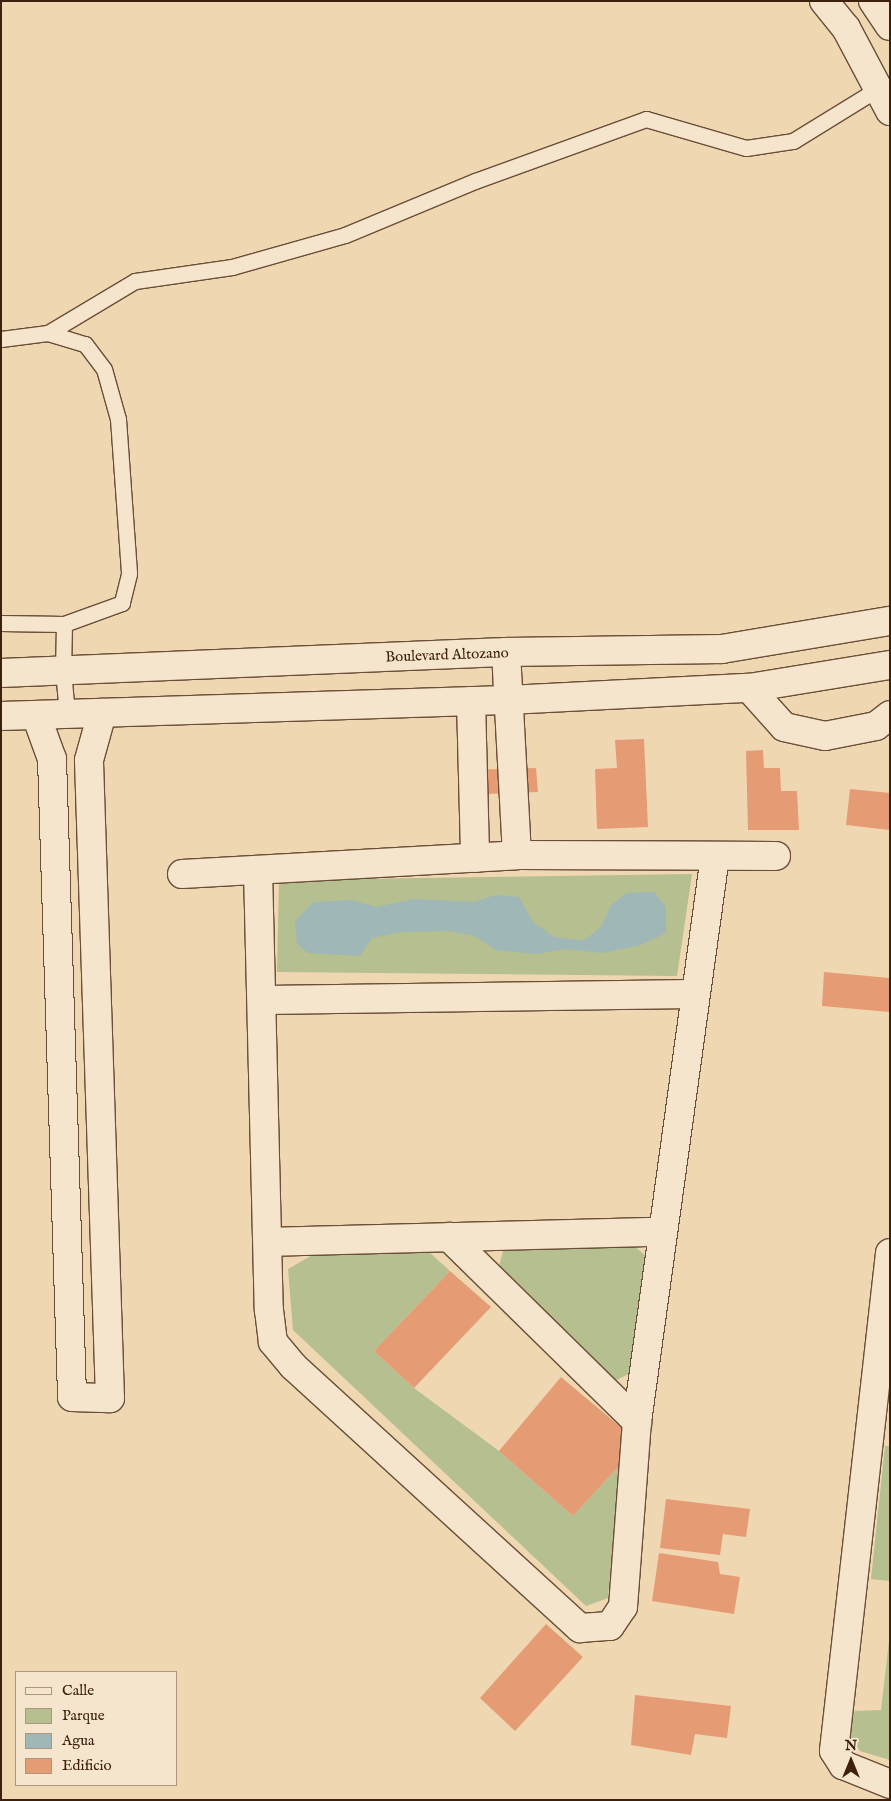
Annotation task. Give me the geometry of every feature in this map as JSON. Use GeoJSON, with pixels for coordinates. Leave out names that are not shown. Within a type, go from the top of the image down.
{"type":"FeatureCollection","features":[{"type":"Feature","properties":{"kind":"street"},"geometry":{"type":"LineString","coordinates":[[824,1],[846,28],[886,94]]}},
{"type":"Feature","properties":{"kind":"street"},"geometry":{"type":"LineString","coordinates":[[873,1],[890,26]]}},
{"type":"Feature","properties":{"kind":"street","name":"Boulevard Altozano"},"geometry":{"type":"LineString","coordinates":[[1,673],[506,652],[722,649],[890,621]]}},
{"type":"Feature","properties":{"kind":"street"},"geometry":{"type":"LineString","coordinates":[[506,652],[517,856]]}},
{"type":"Feature","properties":{"kind":"street"},"geometry":{"type":"LineString","coordinates":[[1,716],[508,700],[749,688],[890,665]]}},
{"type":"Feature","properties":{"kind":"street"},"geometry":{"type":"LineString","coordinates":[[749,688],[784,727],[825,736],[876,726],[890,715]]}},
{"type":"Feature","properties":{"kind":"street"},"geometry":{"type":"LineString","coordinates":[[471,701],[475,858]]}},
{"type":"Feature","properties":{"kind":"street"},"geometry":{"type":"LineString","coordinates":[[36,715],[52,759],[72,1397],[110,1398],[89,760],[102,713]]}},
{"type":"Feature","properties":{"kind":"street"},"geometry":{"type":"LineString","coordinates":[[182,874],[517,856],[776,856]]}},
{"type":"Feature","properties":{"kind":"street"},"geometry":{"type":"LineString","coordinates":[[258,870],[269,1242],[269,1310],[273,1342],[293,1366],[580,1628],[610,1626],[623,1607],[637,1422],[714,856]]}},
{"type":"Feature","properties":{"kind":"street"},"geometry":{"type":"LineString","coordinates":[[262,1000],[696,994]]}},
{"type":"Feature","properties":{"kind":"street"},"geometry":{"type":"LineString","coordinates":[[269,1242],[663,1232]]}},
{"type":"Feature","properties":{"kind":"street"},"geometry":{"type":"LineString","coordinates":[[449,1238],[637,1422]]}},
{"type":"Feature","properties":{"kind":"street"},"geometry":{"type":"LineString","coordinates":[[890,1253],[888,1289],[834,1751],[843,1765],[890,1784]]}},
{"type":"Feature","properties":{"kind":"lane"},"geometry":{"type":"LineString","coordinates":[[48,333],[135,281],[232,267],[346,235],[475,181],[646,119],[746,148],[793,141],[886,94]]}},
{"type":"Feature","properties":{"kind":"lane"},"geometry":{"type":"LineString","coordinates":[[1,338],[48,333],[85,344],[104,368],[118,420],[129,574],[122,603],[64,624],[1,623]]}},
{"type":"Feature","properties":{"kind":"lane"},"geometry":{"type":"LineString","coordinates":[[64,624],[63,670],[67,714]]}},
{"type":"Feature","properties":{"kind":"green space"},"geometry":{"type":"Polygon","coordinates":[[[692,874],[677,976],[277,972],[279,880],[692,874]]]}},
{"type":"Feature","properties":{"kind":"green space"},"geometry":{"type":"Polygon","coordinates":[[[633,1245],[647,1257],[632,1372],[615,1381],[499,1267],[504,1247],[633,1245]]]}},
{"type":"Feature","properties":{"kind":"green space"},"geometry":{"type":"Polygon","coordinates":[[[321,1250],[429,1252],[450,1271],[374,1351],[414,1388],[499,1451],[573,1516],[620,1465],[608,1598],[586,1606],[293,1330],[288,1269],[321,1250]]]}},
{"type":"Feature","properties":{"kind":"green space"},"geometry":{"type":"Polygon","coordinates":[[[885,1446],[890,1446],[890,1581],[871,1579],[885,1446]]]}},
{"type":"Feature","properties":{"kind":"green space"},"geometry":{"type":"Polygon","coordinates":[[[890,1632],[890,1760],[860,1751],[848,1733],[855,1711],[881,1710],[890,1632]]]}},
{"type":"Feature","properties":{"kind":"water"},"geometry":{"type":"Polygon","coordinates":[[[654,892],[666,907],[666,933],[641,945],[602,953],[566,949],[536,954],[496,950],[475,936],[448,931],[401,932],[372,938],[360,956],[308,953],[297,944],[295,921],[314,902],[352,900],[376,907],[414,899],[474,902],[496,895],[519,897],[533,922],[554,937],[583,941],[601,927],[611,905],[627,893],[654,892]]]}},
{"type":"Feature","properties":{"kind":"building"},"geometry":{"type":"Polygon","coordinates":[[[644,739],[648,827],[597,829],[595,769],[617,768],[615,740],[644,739]]]}},
{"type":"Feature","properties":{"kind":"building"},"geometry":{"type":"Polygon","coordinates":[[[763,750],[764,768],[780,768],[781,791],[797,791],[799,830],[748,830],[746,751],[763,750]]]}},
{"type":"Feature","properties":{"kind":"building"},"geometry":{"type":"Polygon","coordinates":[[[536,768],[538,792],[461,795],[461,770],[536,768]]]}},
{"type":"Feature","properties":{"kind":"building"},"geometry":{"type":"Polygon","coordinates":[[[850,789],[890,793],[890,830],[846,825],[850,789]]]}},
{"type":"Feature","properties":{"kind":"building"},"geometry":{"type":"Polygon","coordinates":[[[824,972],[890,978],[890,1012],[822,1006],[824,972]]]}},
{"type":"Feature","properties":{"kind":"building"},"geometry":{"type":"Polygon","coordinates":[[[450,1271],[491,1307],[414,1388],[374,1351],[450,1271]]]}},
{"type":"Feature","properties":{"kind":"building"},"geometry":{"type":"Polygon","coordinates":[[[561,1377],[623,1429],[620,1465],[573,1516],[499,1451],[561,1377]]]}},
{"type":"Feature","properties":{"kind":"building"},"geometry":{"type":"Polygon","coordinates":[[[666,1499],[750,1509],[746,1537],[723,1534],[720,1555],[660,1548],[666,1499]]]}},
{"type":"Feature","properties":{"kind":"building"},"geometry":{"type":"Polygon","coordinates":[[[659,1553],[718,1562],[720,1574],[740,1577],[734,1614],[652,1601],[659,1553]]]}},
{"type":"Feature","properties":{"kind":"building"},"geometry":{"type":"Polygon","coordinates":[[[546,1624],[583,1657],[515,1731],[480,1698],[546,1624]]]}},
{"type":"Feature","properties":{"kind":"building"},"geometry":{"type":"Polygon","coordinates":[[[635,1695],[731,1706],[727,1738],[695,1734],[691,1755],[631,1745],[635,1695]]]}}]}
